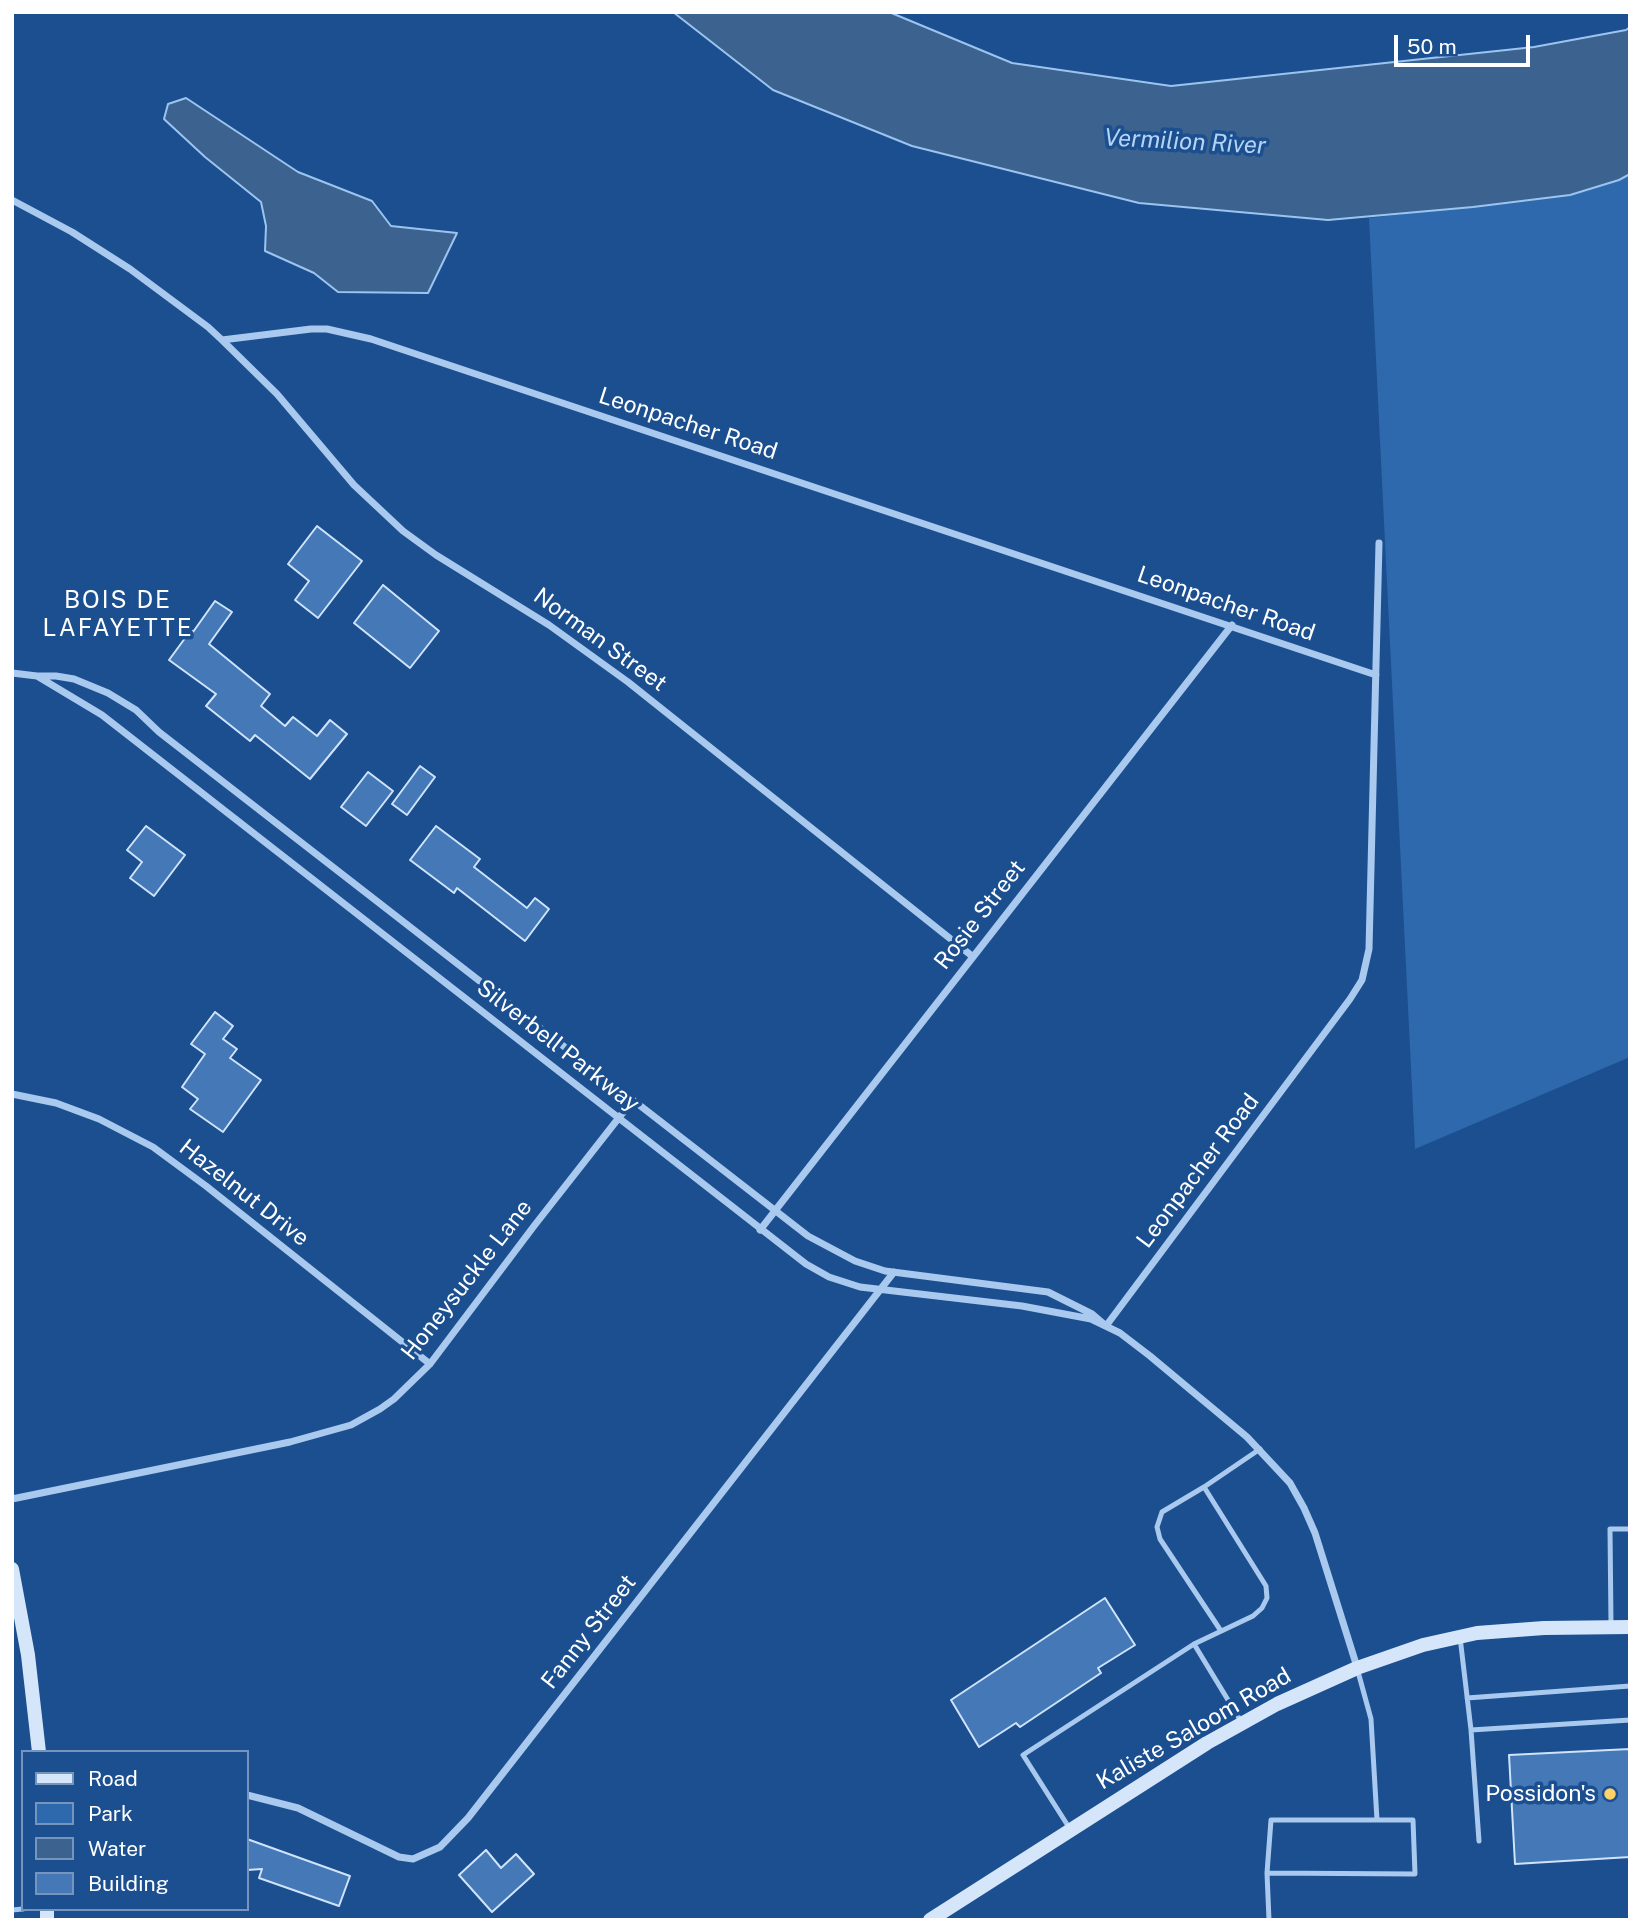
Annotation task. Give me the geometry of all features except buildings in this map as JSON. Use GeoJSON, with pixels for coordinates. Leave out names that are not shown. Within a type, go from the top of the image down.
{"type":"FeatureCollection","features":[{"type":"Feature","properties":{"kind":"main road"},"geometry":{"type":"LineString","coordinates":[[12,1569],[28,1655],[39,1750]]}},
{"type":"Feature","properties":{"kind":"main road","name":"Kaliste Saloom Road"},"geometry":{"type":"LineString","coordinates":[[930,1920],[1070,1829],[1242,1723],[1357,1668],[1423,1645],[1460,1637],[1514,1629],[1630,1627]]}},
{"type":"Feature","properties":{"kind":"street"},"geometry":{"type":"LineString","coordinates":[[12,200],[72,232],[130,269],[222,340]]}},
{"type":"Feature","properties":{"kind":"street","name":"Leonpacher Road"},"geometry":{"type":"LineString","coordinates":[[222,340],[311,329],[327,329],[371,339],[1376,675]]}},
{"type":"Feature","properties":{"kind":"street","name":"Norman Street"},"geometry":{"type":"LineString","coordinates":[[222,340],[277,394],[354,485],[403,531],[436,555],[549,625],[628,682],[972,956]]}},
{"type":"Feature","properties":{"kind":"street","name":"Leonpacher Road"},"geometry":{"type":"LineString","coordinates":[[1106,1326],[1362,980],[1369,949],[1379,543]]}},
{"type":"Feature","properties":{"kind":"street","name":"Rosie Street"},"geometry":{"type":"LineString","coordinates":[[760,1230],[1231,625]]}},
{"type":"Feature","properties":{"kind":"street","name":"Silverbell Parkway"},"geometry":{"type":"LineString","coordinates":[[12,673],[74,679],[108,693],[136,710],[159,732],[632,1101],[774,1211],[833,1251],[855,1261],[894,1272],[1037,1289],[1066,1299],[1150,1356],[1260,1449],[1290,1483],[1304,1508],[1357,1668]]}},
{"type":"Feature","properties":{"kind":"street","name":"Silverbell Parkway"},"geometry":{"type":"LineString","coordinates":[[37,676],[102,715],[806,1264],[829,1277],[860,1287],[1047,1310],[1091,1319],[1106,1326]]}},
{"type":"Feature","properties":{"kind":"street","name":"Hazelnut Drive"},"geometry":{"type":"LineString","coordinates":[[12,1094],[56,1103],[99,1119],[153,1147],[430,1364]]}},
{"type":"Feature","properties":{"kind":"street","name":"Honeysuckle Lane"},"geometry":{"type":"LineString","coordinates":[[12,1500],[334,1430],[351,1425],[380,1409],[430,1364],[632,1101]]}},
{"type":"Feature","properties":{"kind":"street","name":"Fanny Street"},"geometry":{"type":"LineString","coordinates":[[248,1795],[298,1808],[399,1857],[413,1858],[440,1847],[468,1818],[894,1272]]}},
{"type":"Feature","properties":{"kind":"lane"},"geometry":{"type":"LineString","coordinates":[[1221,1631],[1160,1539],[1157,1527],[1162,1512],[1260,1449]]}},
{"type":"Feature","properties":{"kind":"lane"},"geometry":{"type":"LineString","coordinates":[[1070,1829],[1023,1755],[1194,1644],[1253,1616],[1262,1608],[1267,1598],[1266,1586],[1204,1487]]}},
{"type":"Feature","properties":{"kind":"lane"},"geometry":{"type":"LineString","coordinates":[[1611,1627],[1610,1529],[1630,1528]]}},
{"type":"Feature","properties":{"kind":"lane"},"geometry":{"type":"LineString","coordinates":[[1460,1637],[1471,1730],[1479,1841]]}},
{"type":"Feature","properties":{"kind":"lane"},"geometry":{"type":"LineString","coordinates":[[1194,1644],[1242,1723]]}},
{"type":"Feature","properties":{"kind":"lane"},"geometry":{"type":"LineString","coordinates":[[1357,1668],[1371,1719],[1377,1820]]}},
{"type":"Feature","properties":{"kind":"lane"},"geometry":{"type":"LineString","coordinates":[[1467,1698],[1630,1686]]}},
{"type":"Feature","properties":{"kind":"lane"},"geometry":{"type":"LineString","coordinates":[[1471,1730],[1630,1720]]}},
{"type":"Feature","properties":{"kind":"lane"},"geometry":{"type":"LineString","coordinates":[[1267,1873],[1415,1874],[1413,1820],[1271,1820],[1267,1873],[1269,1920]]}},
{"type":"Feature","properties":{"kind":"green space"},"geometry":{"type":"Polygon","coordinates":[[[1630,174],[1630,1057],[1415,1149],[1369,218],[1570,195],[1630,174]]]}},
{"type":"Feature","properties":{"kind":"water","name":"Vermilion River"},"geometry":{"type":"Polygon","coordinates":[[[673,12],[889,12],[1012,63],[1171,86],[1534,47],[1626,30],[1630,27],[1630,174],[1570,195],[1328,220],[1139,203],[912,146],[773,90],[673,12]]]}},
{"type":"Feature","properties":{"kind":"water"},"geometry":{"type":"Polygon","coordinates":[[[186,98],[298,172],[372,201],[391,226],[457,233],[428,293],[338,292],[314,273],[265,251],[266,226],[261,202],[205,157],[164,119],[168,104],[186,98]]]}},
{"type":"Feature","properties":{"kind":"place","name":"Possidon's"},"geometry":{"type":"Point","coordinates":[1610,1794]}},
{"type":"Feature","properties":{"kind":"district","name":"BOIS DE LAFAYETTE"},"geometry":{"type":"Point","coordinates":[118,615]}}]}
